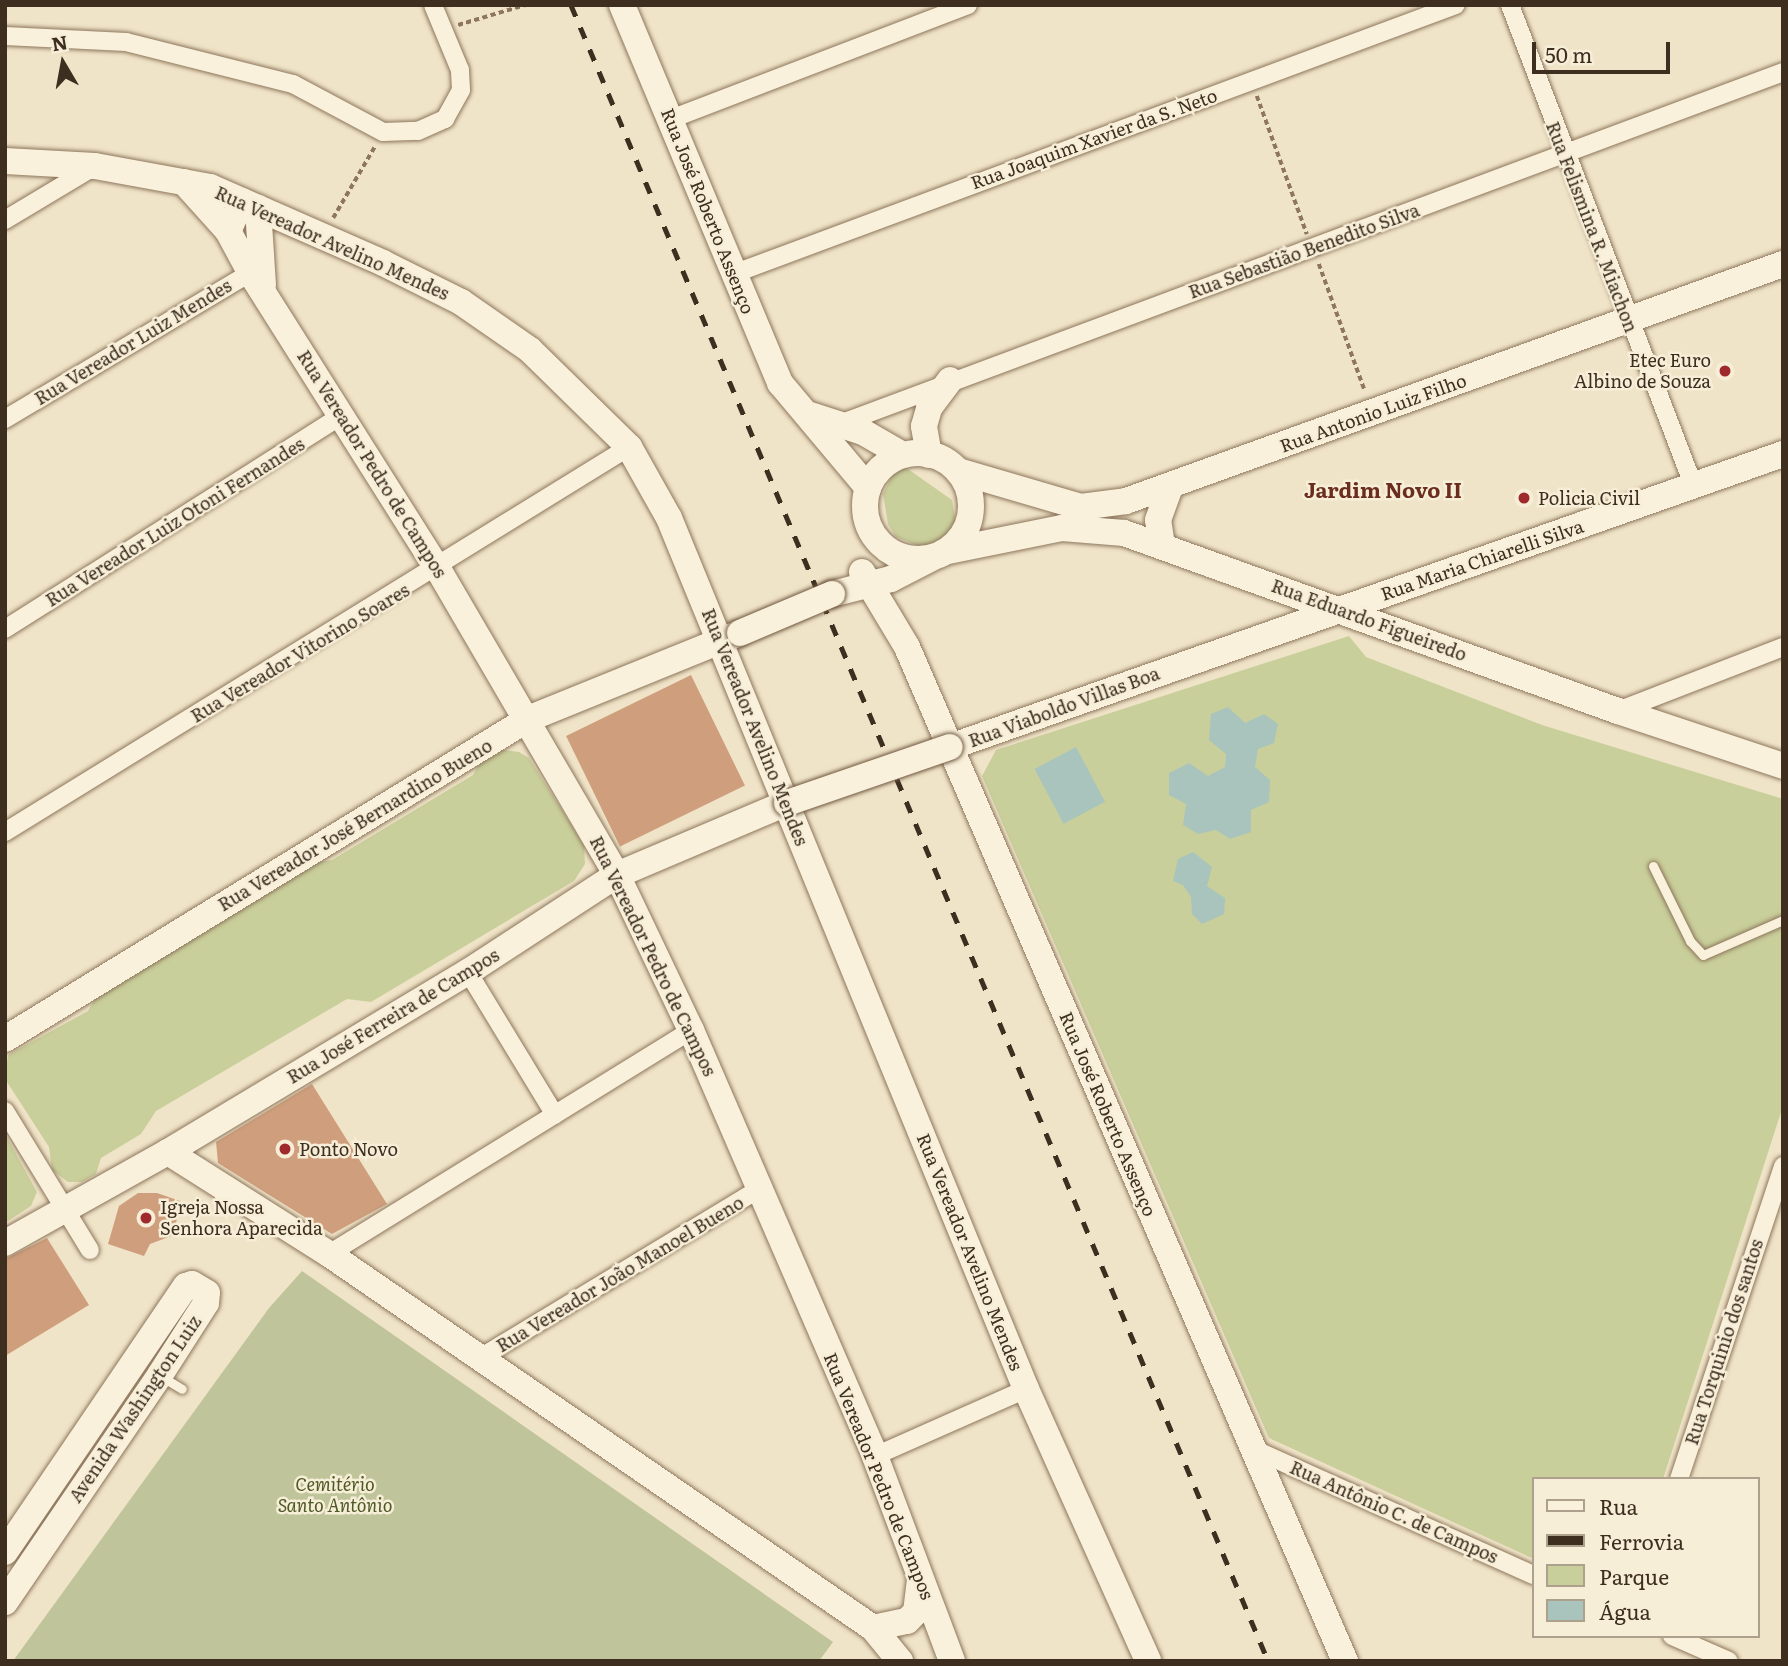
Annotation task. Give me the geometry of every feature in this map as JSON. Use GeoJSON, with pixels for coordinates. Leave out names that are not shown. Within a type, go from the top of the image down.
{"type":"FeatureCollection","features":[{"type":"Feature","properties":{"kind":"main road","name":"Rua José Roberto Assenço"},"geometry":{"type":"LineString","coordinates":[[622,5],[780,383],[801,412],[833,429],[916,455]]}},
{"type":"Feature","properties":{"kind":"main road","name":"Rua Vereador Avelino Mendes"},"geometry":{"type":"LineString","coordinates":[[5,161],[95,166],[184,182],[250,205],[322,236],[461,302],[530,350],[629,447],[669,518],[730,638],[787,803],[1026,1389],[1147,1661]]}},
{"type":"Feature","properties":{"kind":"main road","name":"Rua Vereador Pedro de Campos"},"geometry":{"type":"LineString","coordinates":[[184,182],[228,231],[255,269]]}},
{"type":"Feature","properties":{"kind":"main road"},"geometry":{"type":"LineString","coordinates":[[228,231],[250,205]]}},
{"type":"Feature","properties":{"kind":"main road","name":"Rua Vereador Pedro de Campos"},"geometry":{"type":"LineString","coordinates":[[250,205],[255,269],[264,297],[344,414],[528,719],[617,875],[691,1030],[875,1456],[952,1661]]}},
{"type":"Feature","properties":{"kind":"main road","name":"Rua Antonio Luiz Filho"},"geometry":{"type":"LineString","coordinates":[[958,471],[1081,507],[1104,506],[1170,487],[1783,264]]}},
{"type":"Feature","properties":{"kind":"main road"},"geometry":{"type":"LineString","coordinates":[[916,455],[929,408],[950,380]]}},
{"type":"Feature","properties":{"kind":"main road"},"geometry":{"type":"LineString","coordinates":[[833,429],[868,488]]}},
{"type":"Feature","properties":{"kind":"main road","name":"Rua Maria Chiarelli Silva"},"geometry":{"type":"LineString","coordinates":[[1340,608],[1783,454]]}},
{"type":"Feature","properties":{"kind":"main road"},"geometry":{"type":"LineString","coordinates":[[916,455],[958,471],[969,490],[971,513],[963,534],[940,554],[894,554],[879,543],[865,514],[868,488],[876,473],[916,455]]}},
{"type":"Feature","properties":{"kind":"main road"},"geometry":{"type":"LineString","coordinates":[[1162,545],[1158,520],[1170,487]]}},
{"type":"Feature","properties":{"kind":"main road","name":"Rua Eduardo Figueiredo"},"geometry":{"type":"LineString","coordinates":[[940,554],[1062,527],[1124,533],[1340,608],[1618,711],[1783,766]]}},
{"type":"Feature","properties":{"kind":"main road"},"geometry":{"type":"LineString","coordinates":[[866,579],[879,543]]}},
{"type":"Feature","properties":{"kind":"main road","name":"Rua Vereador José Bernardino Bueno"},"geometry":{"type":"LineString","coordinates":[[5,1039],[528,719],[730,638],[866,579],[906,573],[940,554]]}},
{"type":"Feature","properties":{"kind":"main road","name":"Rua José Roberto Assenço"},"geometry":{"type":"LineString","coordinates":[[866,579],[907,648],[1345,1661]]}},
{"type":"Feature","properties":{"kind":"main road","name":"Rua Viaboldo Villas Boa"},"geometry":{"type":"LineString","coordinates":[[787,803],[1340,608]]}},
{"type":"Feature","properties":{"kind":"main road","name":"Rua José Ferreira de Campos"},"geometry":{"type":"LineString","coordinates":[[5,1243],[168,1152],[468,972],[617,875],[787,803]]}},
{"type":"Feature","properties":{"kind":"main road"},"geometry":{"type":"LineString","coordinates":[[168,1152],[329,1254],[873,1628],[900,1661]]}},
{"type":"Feature","properties":{"kind":"main road","name":"Avenida Washington Luiz"},"geometry":{"type":"LineString","coordinates":[[5,1552],[186,1286],[199,1287],[209,1298],[160,1375],[5,1602]]}},
{"type":"Feature","properties":{"kind":"main road"},"geometry":{"type":"LineString","coordinates":[[39,1503],[62,1519]]}},
{"type":"Feature","properties":{"kind":"main road"},"geometry":{"type":"LineString","coordinates":[[873,1628],[907,1620],[916,1612],[920,1578]]}},
{"type":"Feature","properties":{"kind":"street"},"geometry":{"type":"LineString","coordinates":[[5,36],[126,42],[293,84],[383,132],[418,131],[445,119],[461,90],[460,70],[433,5]]}},
{"type":"Feature","properties":{"kind":"street"},"geometry":{"type":"LineString","coordinates":[[671,119],[968,5]]}},
{"type":"Feature","properties":{"kind":"street","name":"Rua Joaquim Xavier da S. Neto"},"geometry":{"type":"LineString","coordinates":[[733,274],[1456,5]]}},
{"type":"Feature","properties":{"kind":"street","name":"Rua Felismina R. Miachon"},"geometry":{"type":"LineString","coordinates":[[1510,5],[1563,154],[1694,487]]}},
{"type":"Feature","properties":{"kind":"street","name":"Rua Sebastião Benedito Silva"},"geometry":{"type":"LineString","coordinates":[[833,429],[950,380],[1783,72]]}},
{"type":"Feature","properties":{"kind":"street"},"geometry":{"type":"LineString","coordinates":[[5,220],[95,166]]}},
{"type":"Feature","properties":{"kind":"street","name":"Rua Vereador Luiz Mendes"},"geometry":{"type":"LineString","coordinates":[[5,419],[255,269]]}},
{"type":"Feature","properties":{"kind":"street","name":"Rua Vereador Luiz Otoni Fernandes"},"geometry":{"type":"LineString","coordinates":[[5,629],[344,414]]}},
{"type":"Feature","properties":{"kind":"street","name":"Rua Vereador Vitorino Soares"},"geometry":{"type":"LineString","coordinates":[[5,832],[438,569],[629,447]]}},
{"type":"Feature","properties":{"kind":"street"},"geometry":{"type":"LineString","coordinates":[[1618,711],[1783,647]]}},
{"type":"Feature","properties":{"kind":"street"},"geometry":{"type":"LineString","coordinates":[[468,972],[555,1115]]}},
{"type":"Feature","properties":{"kind":"street"},"geometry":{"type":"LineString","coordinates":[[329,1254],[691,1030]]}},
{"type":"Feature","properties":{"kind":"street"},"geometry":{"type":"LineString","coordinates":[[5,1111],[62,1209],[90,1250]]}},
{"type":"Feature","properties":{"kind":"street","name":"Rua Torquinio dos santos"},"geometry":{"type":"LineString","coordinates":[[1680,1477],[1783,1166]]}},
{"type":"Feature","properties":{"kind":"street","name":"Rua Vereador João Manoel Bueno"},"geometry":{"type":"LineString","coordinates":[[480,1358],[760,1189]]}},
{"type":"Feature","properties":{"kind":"street"},"geometry":{"type":"LineString","coordinates":[[875,1456],[1026,1389]]}},
{"type":"Feature","properties":{"kind":"street","name":"Rua Antônio C. de Campos"},"geometry":{"type":"LineString","coordinates":[[1253,1449],[1532,1574]]}},
{"type":"Feature","properties":{"kind":"street"},"geometry":{"type":"LineString","coordinates":[[1677,1638],[1729,1661]]}},
{"type":"Feature","properties":{"kind":"lane"},"geometry":{"type":"LineString","coordinates":[[1653,866],[1690,941],[1703,955],[1783,920]]}},
{"type":"Feature","properties":{"kind":"lane"},"geometry":{"type":"LineString","coordinates":[[138,1360],[182,1389]]}},
{"type":"Feature","properties":{"kind":"path"},"geometry":{"type":"LineString","coordinates":[[443,29],[525,5]]}},
{"type":"Feature","properties":{"kind":"path"},"geometry":{"type":"LineString","coordinates":[[322,236],[383,132]]}},
{"type":"Feature","properties":{"kind":"green space"},"geometry":{"type":"Polygon","coordinates":[[[905,467],[952,500],[957,529],[935,545],[919,546],[896,537],[888,524],[883,494],[895,470],[905,467]]]}},
{"type":"Feature","properties":{"kind":"green space"},"geometry":{"type":"Polygon","coordinates":[[[1349,636],[1366,657],[1542,725],[1783,799],[1783,1106],[1664,1477],[1532,1477],[1532,1558],[1269,1438],[982,776],[996,750],[1349,636]]]}},
{"type":"Feature","properties":{"kind":"green space"},"geometry":{"type":"Polygon","coordinates":[[[497,749],[519,752],[529,758],[584,845],[585,864],[574,881],[371,1002],[347,999],[156,1111],[141,1134],[101,1158],[96,1174],[82,1182],[68,1182],[52,1170],[49,1147],[5,1079],[8,1055],[88,1011],[100,991],[308,864],[332,860],[473,775],[483,756],[497,749]]]}},
{"type":"Feature","properties":{"kind":"green space"},"geometry":{"type":"Polygon","coordinates":[[[5,1134],[37,1192],[31,1206],[5,1223],[5,1134]]]}},
{"type":"Feature","properties":{"kind":"green space","name":"Cemitério Santo Antônio"},"geometry":{"type":"Polygon","coordinates":[[[302,1271],[833,1642],[819,1661],[13,1661],[269,1308],[302,1271]]]}},
{"type":"Feature","properties":{"kind":"water"},"geometry":{"type":"Polygon","coordinates":[[[1228,707],[1245,723],[1264,714],[1278,724],[1274,743],[1258,749],[1255,767],[1270,780],[1269,802],[1251,810],[1251,832],[1230,839],[1216,830],[1198,834],[1183,825],[1186,804],[1169,795],[1169,773],[1189,763],[1208,776],[1225,767],[1226,754],[1209,740],[1211,714],[1228,707]]]}},
{"type":"Feature","properties":{"kind":"water"},"geometry":{"type":"Polygon","coordinates":[[[1076,747],[1105,802],[1064,824],[1035,769],[1076,747]]]}},
{"type":"Feature","properties":{"kind":"water"},"geometry":{"type":"Polygon","coordinates":[[[1193,852],[1212,867],[1207,886],[1225,898],[1224,914],[1202,924],[1192,914],[1191,897],[1183,885],[1173,881],[1178,859],[1193,852]]]}},
{"type":"Feature","properties":{"kind":"building"},"geometry":{"type":"Polygon","coordinates":[[[691,675],[745,786],[620,846],[566,736],[691,675]]]}},
{"type":"Feature","properties":{"kind":"building","name":"Ponto Novo"},"geometry":{"type":"Polygon","coordinates":[[[312,1084],[387,1204],[332,1234],[218,1163],[216,1142],[312,1084]]]}},
{"type":"Feature","properties":{"kind":"building","name":"Igreja Nossa Senhora Aparecida"},"geometry":{"type":"Polygon","coordinates":[[[138,1193],[157,1193],[180,1201],[174,1235],[150,1244],[144,1256],[108,1244],[119,1206],[138,1193]]]}},
{"type":"Feature","properties":{"kind":"building"},"geometry":{"type":"Polygon","coordinates":[[[47,1238],[89,1305],[5,1356],[5,1259],[47,1238]]]}},
{"type":"Feature","properties":{"kind":"railway"},"geometry":{"type":"LineString","coordinates":[[571,5],[1268,1661]]}},
{"type":"Feature","properties":{"kind":"place","name":"Etec Euro Albino de Souza"},"geometry":{"type":"Point","coordinates":[1725,371]}},
{"type":"Feature","properties":{"kind":"place","name":"Policia Civil"},"geometry":{"type":"Point","coordinates":[1524,498]}},
{"type":"Feature","properties":{"kind":"place","name":"Ponto Novo"},"geometry":{"type":"Point","coordinates":[285,1149]}},
{"type":"Feature","properties":{"kind":"place","name":"Igreja Nossa Senhora Aparecida"},"geometry":{"type":"Point","coordinates":[146,1218]}},
{"type":"Feature","properties":{"kind":"district","name":"Jardim Novo II"},"geometry":{"type":"Point","coordinates":[1383,489]}}]}
